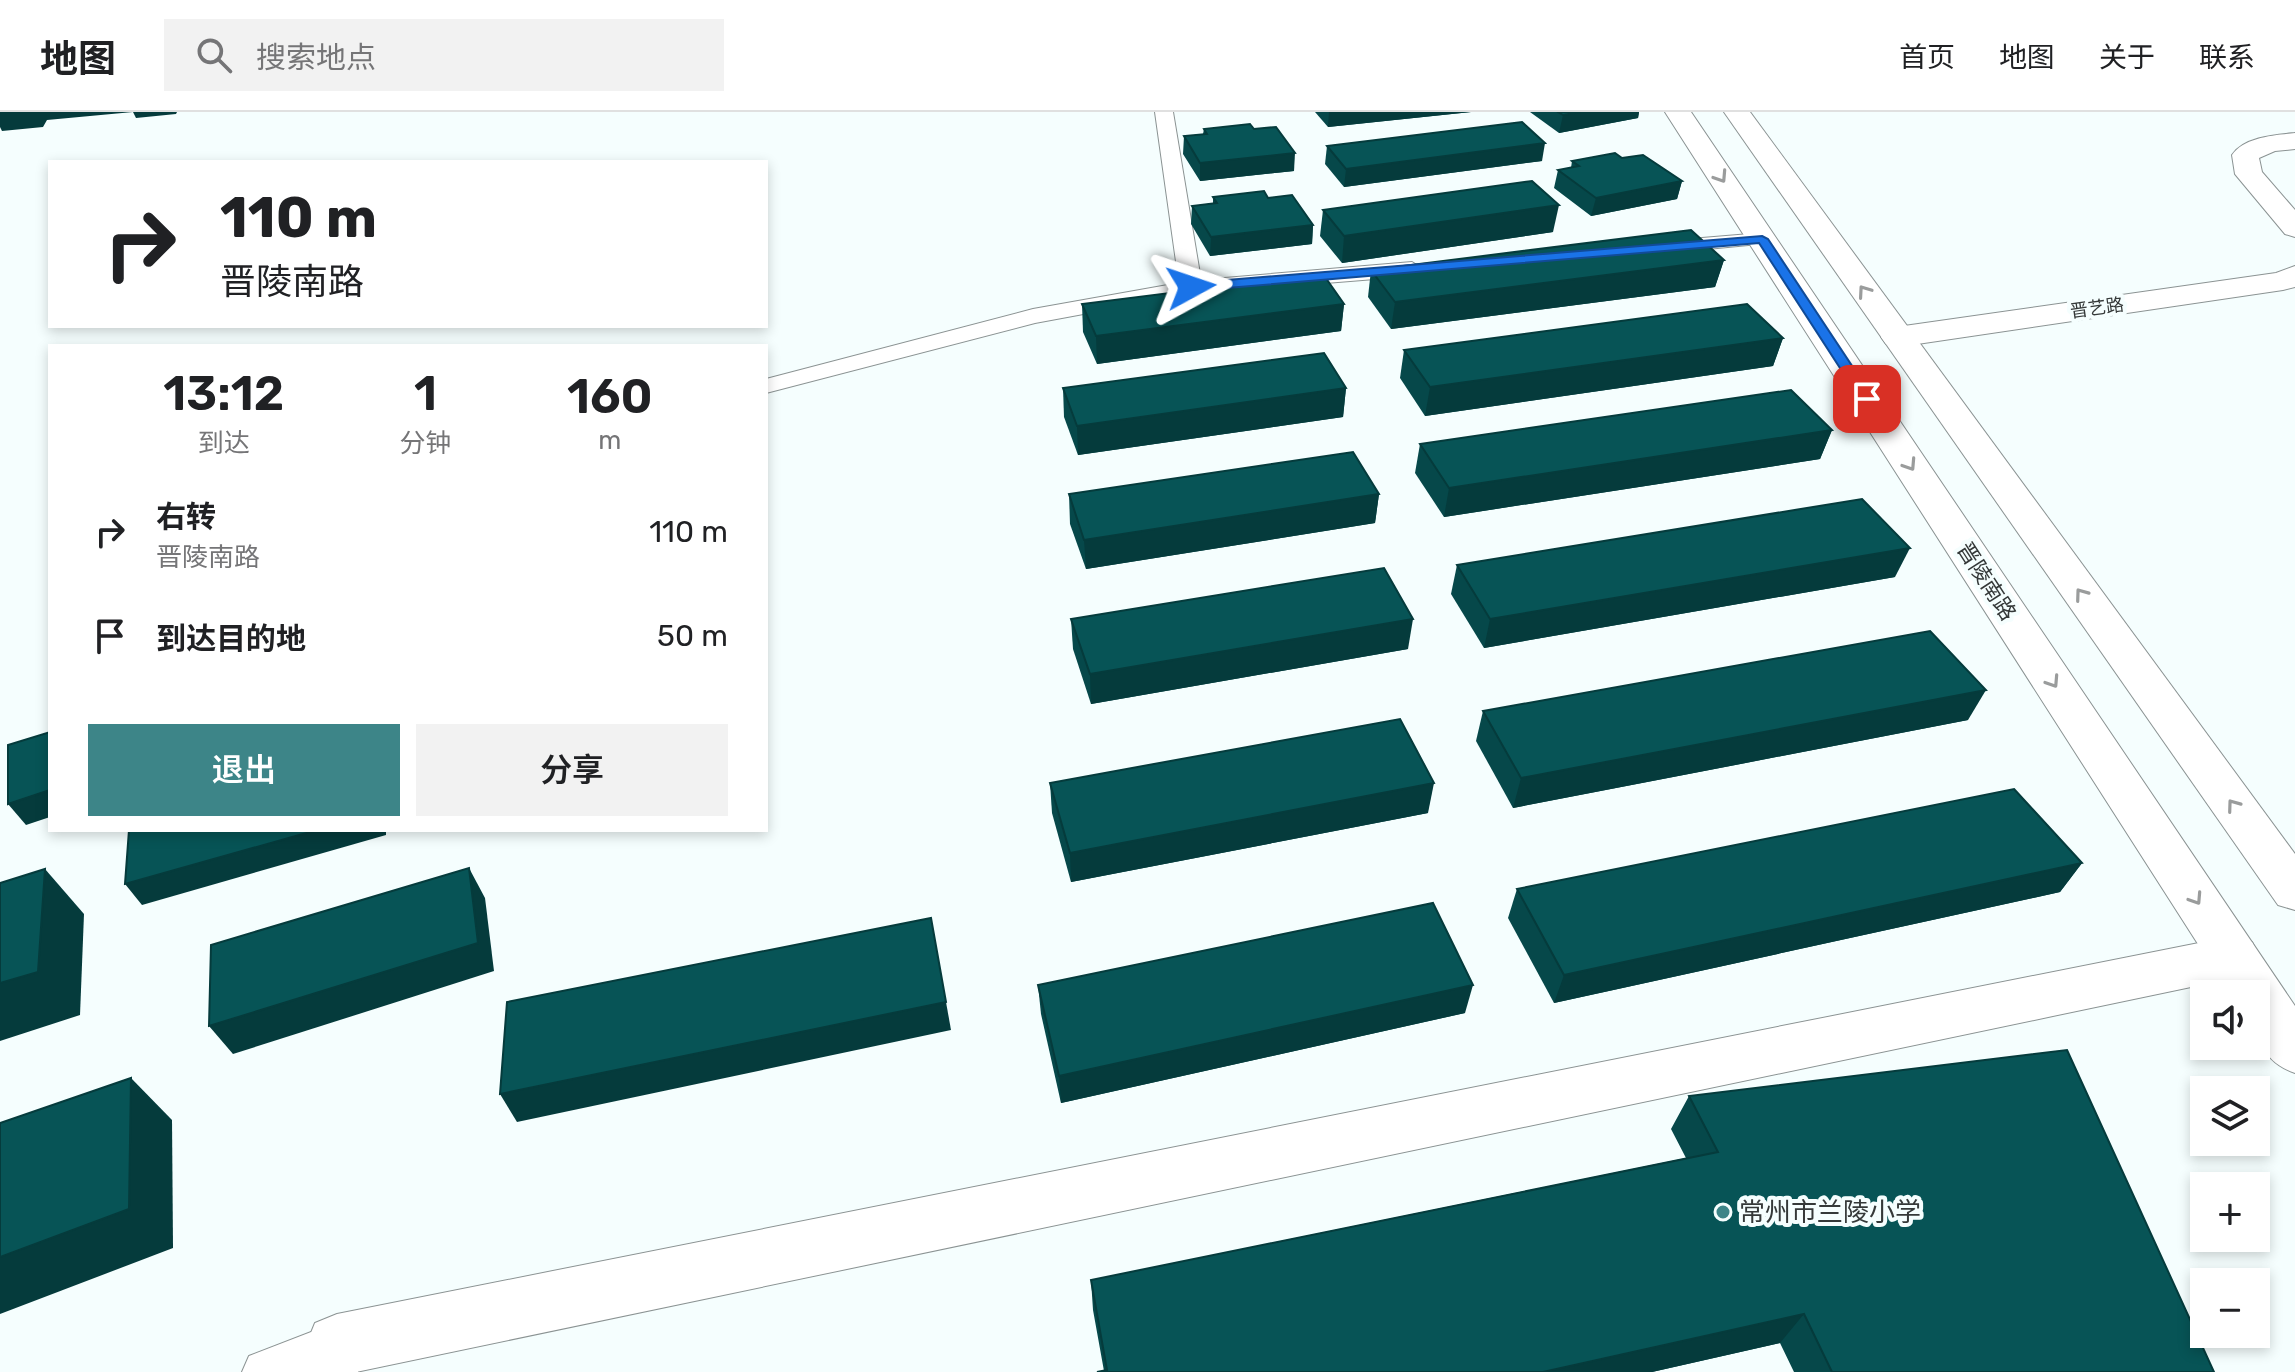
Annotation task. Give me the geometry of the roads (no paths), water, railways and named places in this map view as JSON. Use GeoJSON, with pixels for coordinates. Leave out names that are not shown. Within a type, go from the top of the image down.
{"type":"FeatureCollection","features":[{"type":"Feature","properties":{"kind":"main road","name":"晋陵南路"},"geometry":{"type":"LineString","coordinates":[[1678,112],[2295,1050]]}},
{"type":"Feature","properties":{"kind":"main road"},"geometry":{"type":"LineString","coordinates":[[1737,112],[2295,891]]}},
{"type":"Feature","properties":{"kind":"main road"},"geometry":{"type":"LineString","coordinates":[[2295,141],[2269,144],[2245,155],[2249,174],[2295,228]]}},
{"type":"Feature","properties":{"kind":"main road","name":"晋艺路"},"geometry":{"type":"LineString","coordinates":[[1897,337],[2268,283],[2295,275]]}},
{"type":"Feature","properties":{"kind":"main road"},"geometry":{"type":"LineString","coordinates":[[336,1358],[2234,957]]}},
{"type":"Feature","properties":{"kind":"lane"},"geometry":{"type":"LineString","coordinates":[[1164,112],[1191,287]]}},
{"type":"Feature","properties":{"kind":"lane"},"geometry":{"type":"LineString","coordinates":[[1651,249],[1762,239]]}},
{"type":"Feature","properties":{"kind":"lane"},"geometry":{"type":"LineString","coordinates":[[768,385],[1033,316],[1191,287],[1429,267]]}},
{"type":"Feature","properties":{"kind":"lane"},"geometry":{"type":"LineString","coordinates":[[265,1372],[336,1358]]}},
{"type":"Feature","properties":{"kind":"place","name":"常州市兰陵小学"},"geometry":{"type":"Point","coordinates":[1723,1212]}}]}
